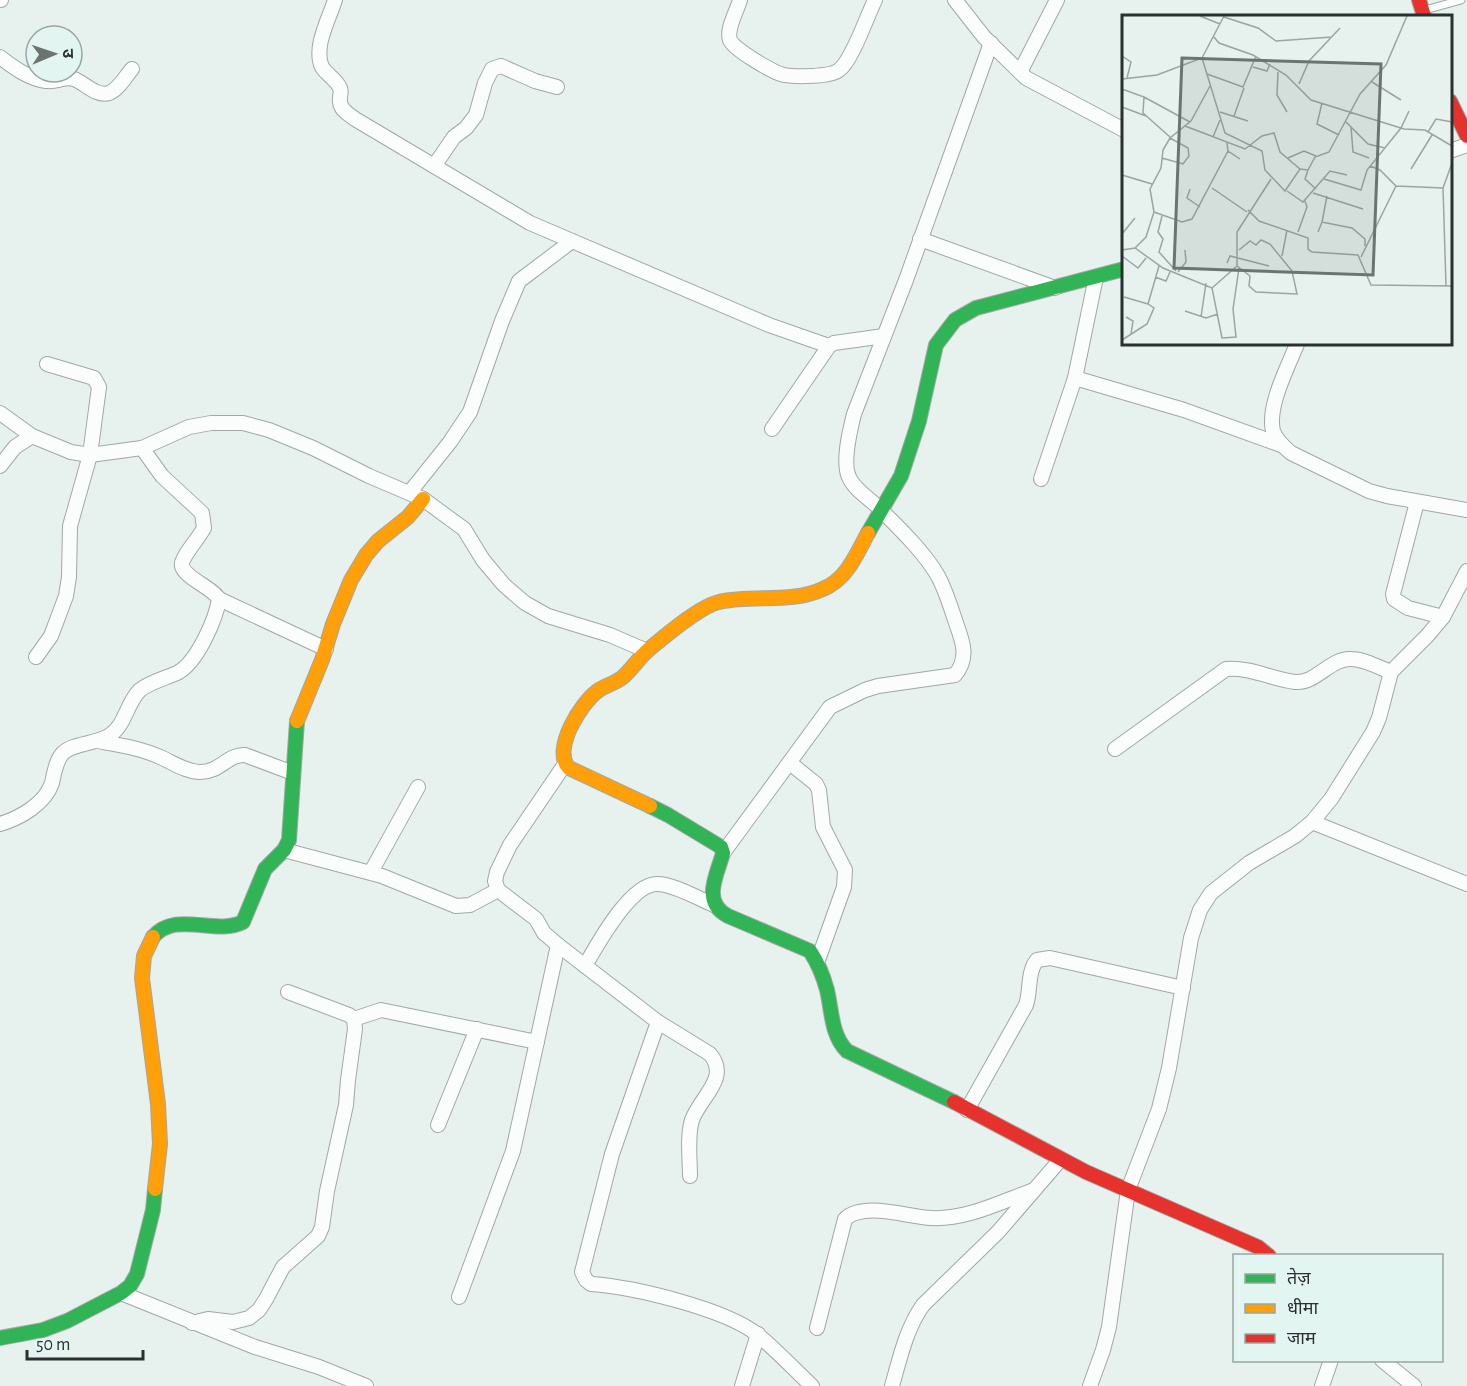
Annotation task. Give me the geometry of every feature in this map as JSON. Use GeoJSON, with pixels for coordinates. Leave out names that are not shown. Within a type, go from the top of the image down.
{"type":"FeatureCollection","features":[{"type":"Feature","properties":{"kind":"street"},"geometry":{"type":"LineString","coordinates":[[335,0],[319,57],[323,69],[336,81],[341,91],[340,102],[343,110],[530,223],[769,326],[829,346]]}},
{"type":"Feature","properties":{"kind":"street"},"geometry":{"type":"LineString","coordinates":[[740,0],[730,30],[729,38],[733,45],[784,75],[828,75],[842,69],[875,0]]}},
{"type":"Feature","properties":{"kind":"street"},"geometry":{"type":"LineString","coordinates":[[955,0],[991,44],[1020,72],[1051,93],[1122,129]]}},
{"type":"Feature","properties":{"kind":"street"},"geometry":{"type":"LineString","coordinates":[[1020,72],[1056,0]]}},
{"type":"Feature","properties":{"kind":"street"},"geometry":{"type":"LineString","coordinates":[[991,44],[849,433],[847,466],[850,481],[881,510],[929,562],[938,576],[962,640],[964,652],[961,668],[955,675],[878,686],[830,706],[723,853],[714,890],[714,905],[717,910],[728,916],[810,951],[818,960],[840,1044],[847,1051],[936,1093],[1061,1159],[1258,1247],[1267,1254]]}},
{"type":"Feature","properties":{"kind":"street"},"geometry":{"type":"LineString","coordinates":[[0,57],[32,77],[47,82],[63,78],[73,79],[100,93],[109,93],[116,88],[132,69]]}},
{"type":"Feature","properties":{"kind":"street"},"geometry":{"type":"LineString","coordinates":[[434,166],[454,137],[466,128],[476,115],[485,83],[492,69],[501,66],[535,81],[557,87]]}},
{"type":"Feature","properties":{"kind":"street"},"geometry":{"type":"LineString","coordinates":[[1452,105],[1467,136]]}},
{"type":"Feature","properties":{"kind":"street"},"geometry":{"type":"LineString","coordinates":[[1452,150],[1467,145]]}},
{"type":"Feature","properties":{"kind":"street"},"geometry":{"type":"LineString","coordinates":[[920,239],[1055,288]]}},
{"type":"Feature","properties":{"kind":"street"},"geometry":{"type":"LineString","coordinates":[[410,492],[450,442],[470,412],[502,321],[519,282],[572,241]]}},
{"type":"Feature","properties":{"kind":"street"},"geometry":{"type":"LineString","coordinates":[[723,853],[716,842],[668,815],[576,772],[565,764],[563,746],[582,705],[598,690],[622,678],[647,651],[705,607],[735,600],[792,598],[823,589],[840,579],[851,564],[901,476],[919,421],[936,345],[955,320],[976,308],[1122,270]]}},
{"type":"Feature","properties":{"kind":"street"},"geometry":{"type":"LineString","coordinates":[[1041,478],[1075,378],[1096,277]]}},
{"type":"Feature","properties":{"kind":"street"},"geometry":{"type":"LineString","coordinates":[[772,429],[829,346],[834,343],[884,336]]}},
{"type":"Feature","properties":{"kind":"street"},"geometry":{"type":"LineString","coordinates":[[1281,445],[1274,433],[1273,409],[1297,345]]}},
{"type":"Feature","properties":{"kind":"street"},"geometry":{"type":"LineString","coordinates":[[36,657],[51,636],[66,596],[69,577],[70,526],[90,455],[99,387],[94,378],[47,364]]}},
{"type":"Feature","properties":{"kind":"street"},"geometry":{"type":"LineString","coordinates":[[1075,378],[1184,410],[1281,445],[1291,453],[1369,491],[1467,510]]}},
{"type":"Feature","properties":{"kind":"street"},"geometry":{"type":"LineString","coordinates":[[0,413],[32,436],[71,452],[90,455],[142,448],[189,427],[211,423],[243,423],[269,430],[423,499],[464,529],[483,560],[504,585],[525,603],[548,616],[610,635],[647,651]]}},
{"type":"Feature","properties":{"kind":"street"},"geometry":{"type":"LineString","coordinates":[[0,466],[15,447],[32,436]]}},
{"type":"Feature","properties":{"kind":"street"},"geometry":{"type":"LineString","coordinates":[[0,445],[15,447]]}},
{"type":"Feature","properties":{"kind":"street"},"geometry":{"type":"LineString","coordinates":[[142,448],[162,476],[202,513],[204,528],[183,559],[181,565],[183,572],[215,592],[219,599],[326,649]]}},
{"type":"Feature","properties":{"kind":"street"},"geometry":{"type":"LineString","coordinates":[[0,1338],[43,1330],[67,1321],[121,1293],[130,1286],[137,1274],[153,1210],[160,1143],[158,1104],[142,978],[144,956],[154,935],[166,926],[179,924],[233,927],[243,922],[265,869],[284,850],[289,840],[297,721],[351,580],[366,555],[378,541],[408,517],[423,499]]}},
{"type":"Feature","properties":{"kind":"street"},"geometry":{"type":"LineString","coordinates":[[1417,501],[1393,594],[1394,599],[1408,608],[1443,617]]}},
{"type":"Feature","properties":{"kind":"street"},"geometry":{"type":"LineString","coordinates":[[1090,1386],[1109,1327],[1128,1190],[1159,1109],[1169,1068],[1191,938],[1200,910],[1211,893],[1249,863],[1295,836],[1312,822],[1331,799],[1379,718],[1391,672],[1443,617],[1467,570]]}},
{"type":"Feature","properties":{"kind":"street"},"geometry":{"type":"LineString","coordinates":[[0,824],[10,822],[45,796],[62,753],[115,732],[132,700],[141,689],[180,672],[189,663],[211,627],[219,599]]}},
{"type":"Feature","properties":{"kind":"street"},"geometry":{"type":"LineString","coordinates":[[1115,749],[1226,669],[1252,670],[1295,682],[1303,681],[1339,661],[1350,659],[1391,672]]}},
{"type":"Feature","properties":{"kind":"street"},"geometry":{"type":"LineString","coordinates":[[97,741],[136,749],[161,757],[182,769],[197,772],[209,772],[237,754],[245,754],[293,773]]}},
{"type":"Feature","properties":{"kind":"street"},"geometry":{"type":"LineString","coordinates":[[790,763],[816,784],[819,790],[824,827],[845,870],[844,887],[818,960]]}},
{"type":"Feature","properties":{"kind":"street"},"geometry":{"type":"LineString","coordinates":[[565,764],[510,845],[495,881],[498,890],[529,912],[544,933],[558,945],[658,1022],[710,1054],[718,1069],[692,1121],[690,1176]]}},
{"type":"Feature","properties":{"kind":"street"},"geometry":{"type":"LineString","coordinates":[[371,873],[418,787]]}},
{"type":"Feature","properties":{"kind":"street"},"geometry":{"type":"LineString","coordinates":[[1312,822],[1467,884]]}},
{"type":"Feature","properties":{"kind":"street"},"geometry":{"type":"LineString","coordinates":[[284,850],[371,873],[456,906],[470,905],[498,890]]}},
{"type":"Feature","properties":{"kind":"street"},"geometry":{"type":"LineString","coordinates":[[585,966],[609,923],[638,892],[650,885],[667,885],[714,905]]}},
{"type":"Feature","properties":{"kind":"street"},"geometry":{"type":"LineString","coordinates":[[459,1297],[513,1151],[558,945]]}},
{"type":"Feature","properties":{"kind":"street"},"geometry":{"type":"LineString","coordinates":[[967,1110],[1026,1005],[1029,998],[1032,966],[1037,960],[1050,958],[1183,988]]}},
{"type":"Feature","properties":{"kind":"street"},"geometry":{"type":"LineString","coordinates":[[192,1323],[208,1319],[232,1322],[249,1318],[259,1310],[283,1267],[318,1236],[322,1227],[327,1191],[346,1105],[356,1029],[354,1019],[349,1015],[288,992]]}},
{"type":"Feature","properties":{"kind":"street"},"geometry":{"type":"LineString","coordinates":[[354,1019],[381,1010],[537,1041]]}},
{"type":"Feature","properties":{"kind":"street"},"geometry":{"type":"LineString","coordinates":[[658,1022],[612,1154],[582,1272],[591,1284],[649,1293],[732,1319],[758,1335],[812,1386]]}},
{"type":"Feature","properties":{"kind":"street"},"geometry":{"type":"LineString","coordinates":[[438,1125],[477,1029]]}},
{"type":"Feature","properties":{"kind":"street"},"geometry":{"type":"LineString","coordinates":[[892,1386],[906,1338],[914,1318],[923,1305],[998,1232],[1061,1159]]}},
{"type":"Feature","properties":{"kind":"street"},"geometry":{"type":"LineString","coordinates":[[817,1329],[845,1219],[851,1214],[868,1211],[947,1218],[973,1212],[1034,1190]]}},
{"type":"Feature","properties":{"kind":"street"},"geometry":{"type":"LineString","coordinates":[[121,1293],[255,1347],[319,1367],[366,1386]]}},
{"type":"Feature","properties":{"kind":"street"},"geometry":{"type":"LineString","coordinates":[[742,1386],[758,1335]]}},
{"type":"Feature","properties":{"kind":"street"},"geometry":{"type":"LineString","coordinates":[[1322,1386],[1330,1362]]}},
{"type":"Feature","properties":{"kind":"street"},"geometry":{"type":"LineString","coordinates":[[1384,1362],[1414,1386]]}},
{"type":"Feature","properties":{"kind":"lane"},"geometry":{"type":"LineString","coordinates":[[1422,9],[1461,0]]}},
{"type":"Feature","properties":{"kind":"traffic: fast"},"geometry":{"type":"LineString","coordinates":[[868,533],[901,476],[919,421],[936,345],[955,320],[976,308],[1122,270]]}},
{"type":"Feature","properties":{"kind":"traffic: fast"},"geometry":{"type":"LineString","coordinates":[[153,937],[162,929],[173,925],[232,926],[243,922],[265,869],[284,850],[289,840],[297,721]]}},
{"type":"Feature","properties":{"kind":"traffic: fast"},"geometry":{"type":"LineString","coordinates":[[650,806],[721,847],[723,853],[713,888],[715,903],[720,910],[728,916],[810,951],[825,985],[835,1030],[847,1051],[954,1102]]}},
{"type":"Feature","properties":{"kind":"traffic: fast"},"geometry":{"type":"LineString","coordinates":[[0,1338],[43,1330],[67,1321],[130,1286],[137,1274],[153,1210],[155,1189]]}},
{"type":"Feature","properties":{"kind":"traffic: slow"},"geometry":{"type":"LineString","coordinates":[[297,721],[351,580],[366,555],[378,541],[408,517],[423,499]]}},
{"type":"Feature","properties":{"kind":"traffic: slow"},"geometry":{"type":"LineString","coordinates":[[650,806],[569,768],[564,760],[566,738],[585,704],[599,690],[623,677],[648,650],[702,609],[719,602],[732,600],[785,598],[810,594],[831,585],[850,566],[868,533]]}},
{"type":"Feature","properties":{"kind":"traffic: slow"},"geometry":{"type":"LineString","coordinates":[[153,937],[144,956],[142,978],[158,1104],[160,1144],[155,1189]]}},
{"type":"Feature","properties":{"kind":"traffic: jam"},"geometry":{"type":"LineString","coordinates":[[1419,0],[1424,15]]}},
{"type":"Feature","properties":{"kind":"traffic: jam"},"geometry":{"type":"LineString","coordinates":[[1452,105],[1467,136]]}},
{"type":"Feature","properties":{"kind":"traffic: jam"},"geometry":{"type":"LineString","coordinates":[[954,1102],[1086,1172],[1258,1247],[1267,1254]]}}]}
